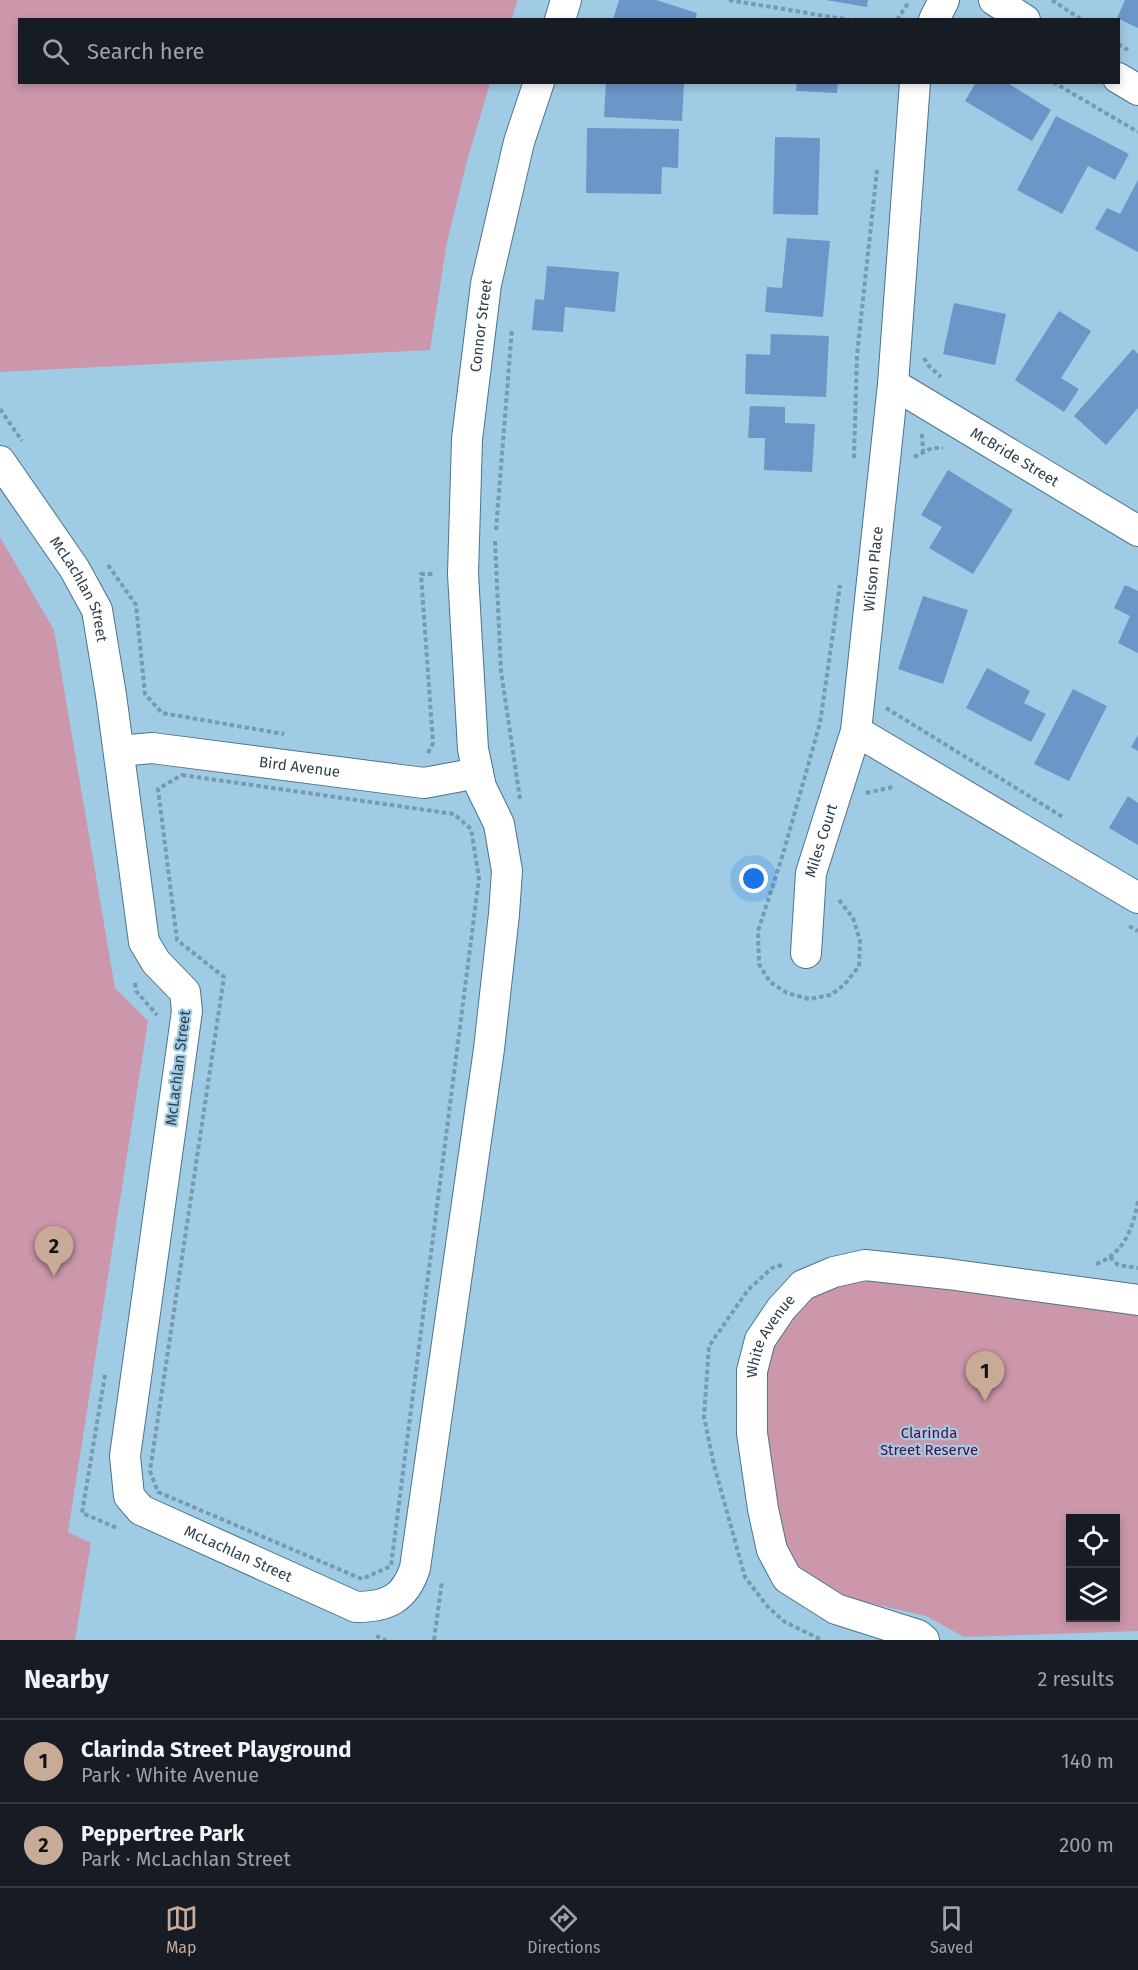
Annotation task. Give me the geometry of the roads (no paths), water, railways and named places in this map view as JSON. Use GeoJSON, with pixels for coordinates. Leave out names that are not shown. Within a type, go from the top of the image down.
{"type":"FeatureCollection","features":[{"type":"Feature","properties":{"kind":"street"},"geometry":{"type":"LineString","coordinates":[[561,18],[566,0]]}},
{"type":"Feature","properties":{"kind":"street"},"geometry":{"type":"LineString","coordinates":[[935,18],[944,0]]}},
{"type":"Feature","properties":{"kind":"street"},"geometry":{"type":"LineString","coordinates":[[994,0],[1022,18]]}},
{"type":"Feature","properties":{"kind":"street"},"geometry":{"type":"LineString","coordinates":[[1120,79],[1138,90]]}},
{"type":"Feature","properties":{"kind":"street","name":"Connor Street"},"geometry":{"type":"LineString","coordinates":[[463,574],[467,439],[486,284],[519,142],[537,84]]}},
{"type":"Feature","properties":{"kind":"street","name":"Wilson Place"},"geometry":{"type":"LineString","coordinates":[[856,731],[893,384],[915,84]]}},
{"type":"Feature","properties":{"kind":"street","name":"McBride Street"},"geometry":{"type":"LineString","coordinates":[[893,384],[1138,531]]}},
{"type":"Feature","properties":{"kind":"street","name":"McLachlan Street"},"geometry":{"type":"LineString","coordinates":[[0,461],[74,568],[97,610],[119,751],[144,942],[156,962],[185,992],[188,1011],[125,1455],[129,1496],[141,1510],[356,1607],[378,1607],[397,1597],[410,1584],[415,1568],[489,1049],[504,914],[507,871],[499,824],[481,787],[473,749],[463,574]]}},
{"type":"Feature","properties":{"kind":"street"},"geometry":{"type":"LineString","coordinates":[[856,731],[1138,898]]}},
{"type":"Feature","properties":{"kind":"street","name":"Miles Court"},"geometry":{"type":"LineString","coordinates":[[806,953],[811,873],[856,731]]}},
{"type":"Feature","properties":{"kind":"street","name":"Bird Avenue"},"geometry":{"type":"LineString","coordinates":[[119,751],[152,748],[424,783],[478,773]]}},
{"type":"Feature","properties":{"kind":"street","name":"White Avenue"},"geometry":{"type":"LineString","coordinates":[[924,1640],[918,1635],[836,1609],[787,1578],[772,1550],[763,1509],[752,1433],[752,1371],[760,1340],[803,1285],[834,1272],[865,1265],[1138,1300]]}},
{"type":"Feature","properties":{"kind":"place","name":"Peppertree Park"},"geometry":{"type":"Point","coordinates":[54,1276]}},
{"type":"Feature","properties":{"kind":"place","name":"Clarinda Street Playground"},"geometry":{"type":"Point","coordinates":[985,1401]}},
{"type":"Feature","properties":{"kind":"park label","name":"Clarinda Street Reserve"},"geometry":{"type":"Point","coordinates":[929,1442]}}]}
